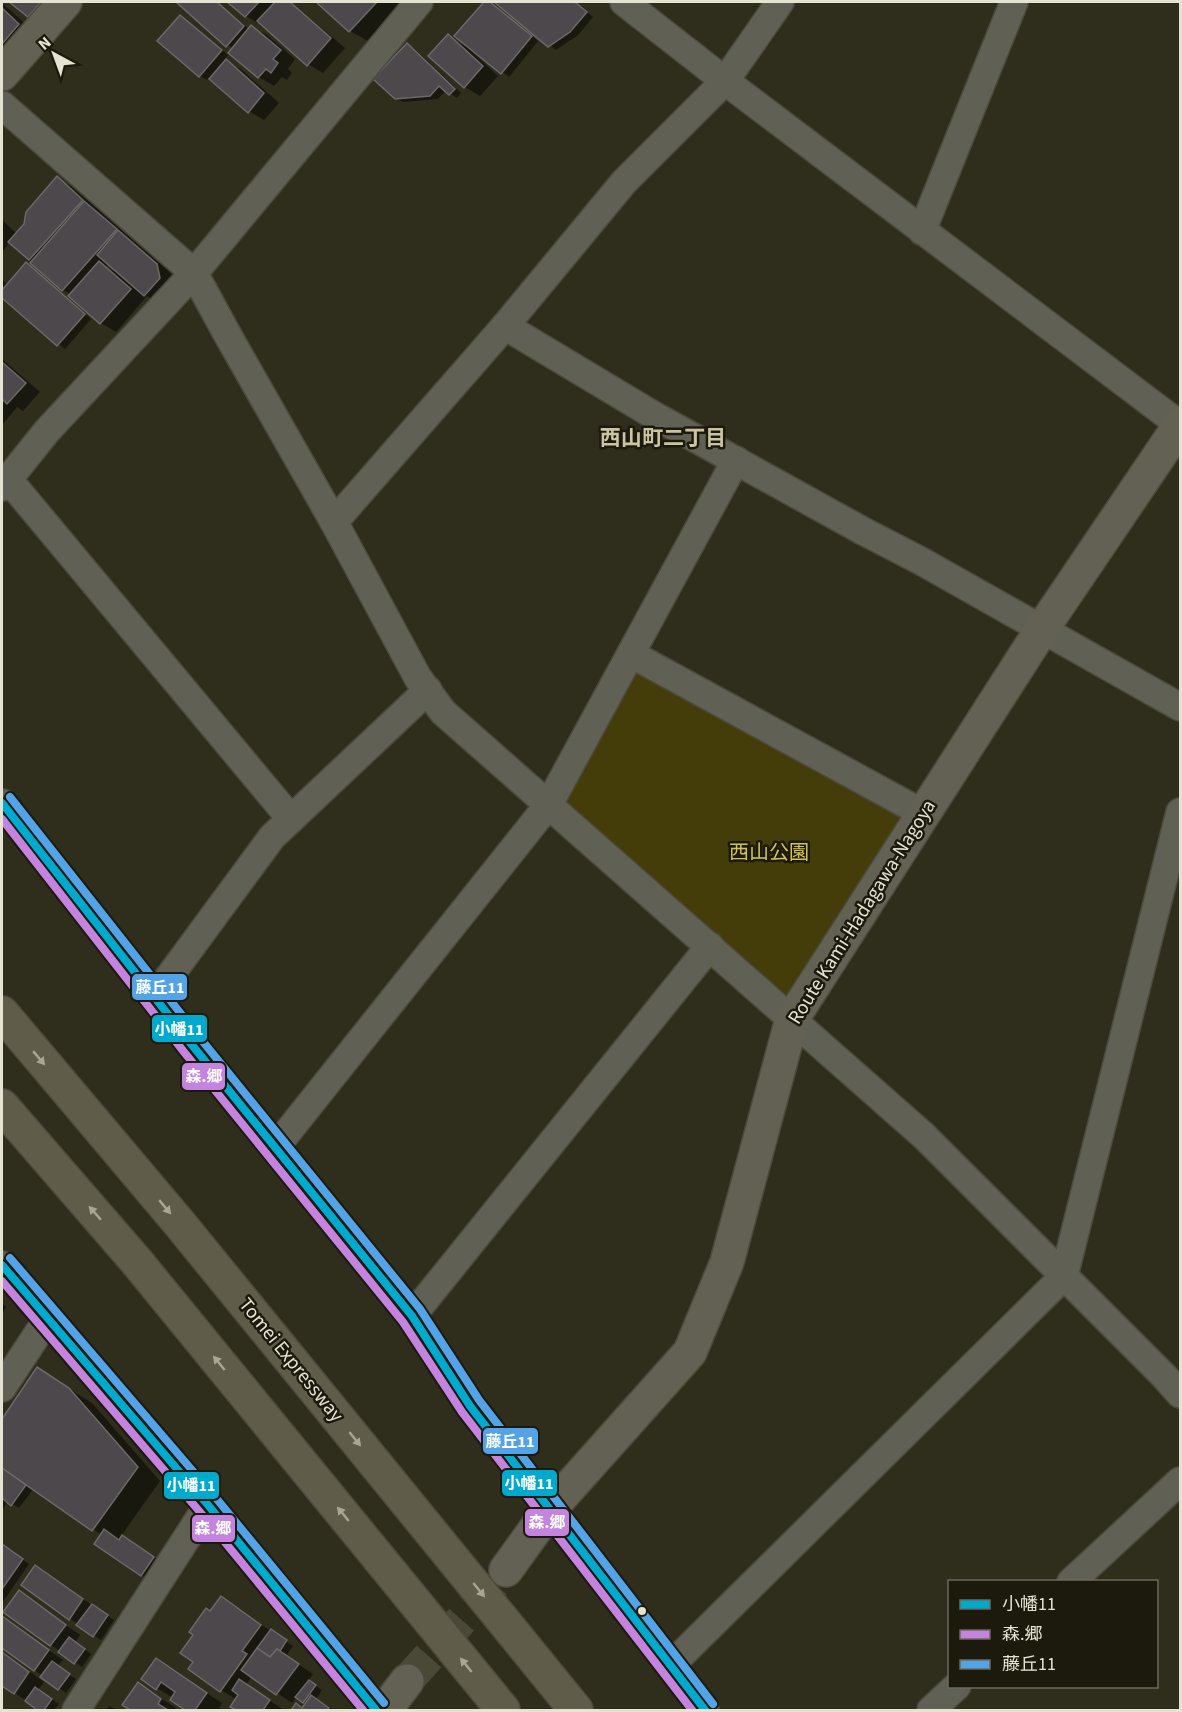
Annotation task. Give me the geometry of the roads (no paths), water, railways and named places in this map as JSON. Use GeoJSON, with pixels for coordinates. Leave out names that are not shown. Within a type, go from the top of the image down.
{"type":"FeatureCollection","features":[{"type":"Feature","properties":{"kind":"highway","name":"Tomei Expressway"},"geometry":{"type":"LineString","coordinates":[[2,1013],[180,1224],[576,1710]]}},
{"type":"Feature","properties":{"kind":"highway"},"geometry":{"type":"LineString","coordinates":[[2,1106],[137,1262],[503,1710]]}},
{"type":"Feature","properties":{"kind":"main road"},"geometry":{"type":"LineString","coordinates":[[2,74],[65,2]]}},
{"type":"Feature","properties":{"kind":"main road","name":"Route Kami-Hadagawa-Nagoya"},"geometry":{"type":"LineString","coordinates":[[506,1570],[550,1509],[690,1352],[727,1262],[792,1019],[1042,629],[1180,425]]}},
{"type":"Feature","properties":{"kind":"main road"},"geometry":{"type":"LineString","coordinates":[[385,1710],[406,1681]]}},
{"type":"Feature","properties":{"kind":"street"},"geometry":{"type":"LineString","coordinates":[[291,819],[5,483],[46,431],[194,273],[419,2]]}},
{"type":"Feature","properties":{"kind":"street"},"geometry":{"type":"LineString","coordinates":[[624,2],[922,231],[1080,347],[1180,425]]}},
{"type":"Feature","properties":{"kind":"street"},"geometry":{"type":"LineString","coordinates":[[334,522],[505,326],[624,182],[725,81],[780,2]]}},
{"type":"Feature","properties":{"kind":"street"},"geometry":{"type":"LineString","coordinates":[[922,231],[1014,2]]}},
{"type":"Feature","properties":{"kind":"street"},"geometry":{"type":"LineString","coordinates":[[2,105],[194,273],[225,332],[334,522],[418,678],[443,712],[924,1136],[1180,1394]]}},
{"type":"Feature","properties":{"kind":"street"},"geometry":{"type":"LineString","coordinates":[[505,326],[655,416],[1042,629],[1180,708]]}},
{"type":"Feature","properties":{"kind":"street"},"geometry":{"type":"LineString","coordinates":[[275,1148],[549,804],[736,460]]}},
{"type":"Feature","properties":{"kind":"street"},"geometry":{"type":"LineString","coordinates":[[630,654],[924,814]]}},
{"type":"Feature","properties":{"kind":"street"},"geometry":{"type":"LineString","coordinates":[[155,996],[272,837],[428,690]]}},
{"type":"Feature","properties":{"kind":"street"},"geometry":{"type":"LineString","coordinates":[[2,803],[275,1148],[412,1316],[470,1406],[705,1710]]}},
{"type":"Feature","properties":{"kind":"street"},"geometry":{"type":"LineString","coordinates":[[671,1665],[1064,1276],[1180,812]]}},
{"type":"Feature","properties":{"kind":"street"},"geometry":{"type":"LineString","coordinates":[[412,1316],[710,946]]}},
{"type":"Feature","properties":{"kind":"street"},"geometry":{"type":"LineString","coordinates":[[2,1265],[208,1505],[376,1710]]}},
{"type":"Feature","properties":{"kind":"street"},"geometry":{"type":"LineString","coordinates":[[2,1388],[48,1318]]}},
{"type":"Feature","properties":{"kind":"street"},"geometry":{"type":"LineString","coordinates":[[1072,1580],[1180,1480]]}},
{"type":"Feature","properties":{"kind":"street"},"geometry":{"type":"LineString","coordinates":[[76,1710],[208,1505]]}},
{"type":"Feature","properties":{"kind":"street"},"geometry":{"type":"LineString","coordinates":[[931,1710],[955,1688]]}},
{"type":"Feature","properties":{"kind":"tunnel"},"geometry":{"type":"LineString","coordinates":[[407,1681],[506,1570]]}},
{"type":"Feature","properties":{"kind":"district","name":"西山町二丁目"},"geometry":{"type":"Point","coordinates":[663,438]}},
{"type":"Feature","properties":{"kind":"park label","name":"西山公園"},"geometry":{"type":"Point","coordinates":[769,853]}}]}
